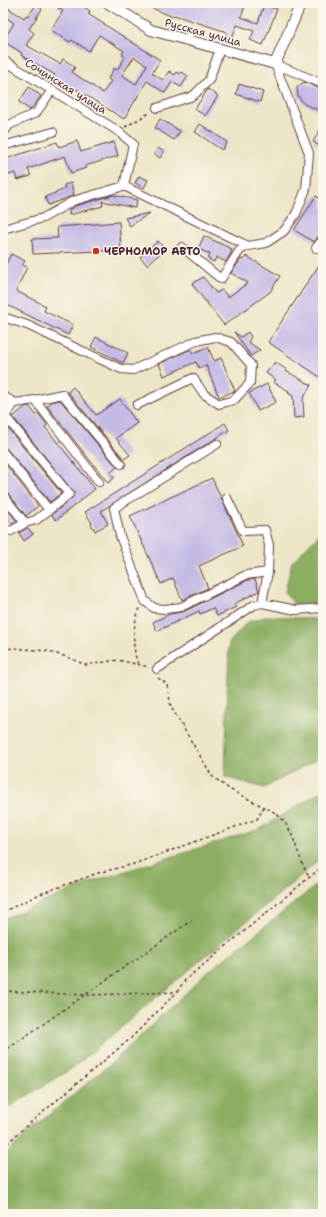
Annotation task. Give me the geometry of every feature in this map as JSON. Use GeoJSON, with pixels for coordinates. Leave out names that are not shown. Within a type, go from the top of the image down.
{"type":"FeatureCollection","features":[{"type":"Feature","properties":{"kind":"main road","name":"Русская улица"},"geometry":{"type":"LineString","coordinates":[[108,3],[151,30],[275,64]]}},
{"type":"Feature","properties":{"kind":"main road"},"geometry":{"type":"LineString","coordinates":[[275,64],[301,3]]}},
{"type":"Feature","properties":{"kind":"street"},"geometry":{"type":"LineString","coordinates":[[157,108],[193,96],[209,80],[220,49]]}},
{"type":"Feature","properties":{"kind":"street","name":"Сочинская улица"},"geometry":{"type":"LineString","coordinates":[[3,60],[118,131],[133,144],[124,186]]}},
{"type":"Feature","properties":{"kind":"street"},"geometry":{"type":"LineString","coordinates":[[275,64],[323,84]]}},
{"type":"Feature","properties":{"kind":"street"},"geometry":{"type":"LineString","coordinates":[[182,247],[221,279],[240,250],[248,246],[266,243],[284,231],[296,214],[306,188],[309,153],[275,64]]}},
{"type":"Feature","properties":{"kind":"street"},"geometry":{"type":"LineString","coordinates":[[3,134],[6,123],[36,114],[52,90]]}},
{"type":"Feature","properties":{"kind":"street"},"geometry":{"type":"LineString","coordinates":[[3,146],[53,132]]}},
{"type":"Feature","properties":{"kind":"street"},"geometry":{"type":"LineString","coordinates":[[3,229],[43,218],[73,201],[124,186],[248,246]]}},
{"type":"Feature","properties":{"kind":"street"},"geometry":{"type":"LineString","coordinates":[[316,248],[323,239]]}},
{"type":"Feature","properties":{"kind":"street"},"geometry":{"type":"LineString","coordinates":[[3,317],[27,325],[121,369],[133,370],[196,341],[215,337],[231,342],[251,365],[250,383],[234,400],[219,404],[204,394],[194,378],[137,405]]}},
{"type":"Feature","properties":{"kind":"street"},"geometry":{"type":"LineString","coordinates":[[3,396],[15,403],[62,394],[121,464]]}},
{"type":"Feature","properties":{"kind":"street"},"geometry":{"type":"LineString","coordinates":[[35,400],[99,482]]}},
{"type":"Feature","properties":{"kind":"street"},"geometry":{"type":"LineString","coordinates":[[3,529],[11,531],[25,522],[36,520],[69,494],[4,417],[15,403]]}},
{"type":"Feature","properties":{"kind":"street"},"geometry":{"type":"LineString","coordinates":[[217,444],[114,508],[120,536],[145,601],[154,608],[164,609],[181,607],[246,575],[268,572]]}},
{"type":"Feature","properties":{"kind":"street"},"geometry":{"type":"LineString","coordinates":[[3,452],[49,510]]}},
{"type":"Feature","properties":{"kind":"street"},"geometry":{"type":"LineString","coordinates":[[3,495],[25,522]]}},
{"type":"Feature","properties":{"kind":"street"},"geometry":{"type":"LineString","coordinates":[[227,498],[243,531],[265,530],[269,545],[268,572],[262,603]]}},
{"type":"Feature","properties":{"kind":"street"},"geometry":{"type":"LineString","coordinates":[[155,672],[254,605],[262,603],[296,610],[323,608]]}},
{"type":"Feature","properties":{"kind":"path"},"geometry":{"type":"LineString","coordinates":[[118,131],[157,108]]}},
{"type":"Feature","properties":{"kind":"path"},"geometry":{"type":"LineString","coordinates":[[138,665],[135,656],[134,641],[137,614],[145,601]]}},
{"type":"Feature","properties":{"kind":"path"},"geometry":{"type":"LineString","coordinates":[[3,649],[14,648],[47,651],[67,656],[86,665],[118,660],[149,667],[167,684],[171,707],[212,776],[228,789],[274,811],[287,823],[309,878]]}},
{"type":"Feature","properties":{"kind":"path"},"geometry":{"type":"LineString","coordinates":[[3,912],[40,894],[98,873],[134,864],[257,819],[264,807]]}},
{"type":"Feature","properties":{"kind":"path"},"geometry":{"type":"LineString","coordinates":[[3,1148],[18,1133],[131,1038],[177,992],[185,980],[237,935],[323,866]]}},
{"type":"Feature","properties":{"kind":"path"},"geometry":{"type":"LineString","coordinates":[[3,1052],[88,995],[195,918]]}},
{"type":"Feature","properties":{"kind":"path"},"geometry":{"type":"LineString","coordinates":[[3,991],[88,995],[177,992]]}},
{"type":"Feature","properties":{"kind":"green space"},"geometry":{"type":"Polygon","coordinates":[[[323,530],[323,604],[295,605],[285,592],[292,562],[323,530]]]}},
{"type":"Feature","properties":{"kind":"green space"},"geometry":{"type":"Polygon","coordinates":[[[268,616],[315,619],[323,617],[323,756],[264,788],[225,777],[229,643],[247,622],[268,616]]]}},
{"type":"Feature","properties":{"kind":"green space"},"geometry":{"type":"Polygon","coordinates":[[[323,790],[323,857],[74,1067],[3,1111],[3,919],[91,882],[260,829],[323,790]]]}},
{"type":"Feature","properties":{"kind":"green space"},"geometry":{"type":"Polygon","coordinates":[[[323,880],[323,1214],[3,1214],[3,1157],[27,1133],[114,1061],[209,971],[323,880]]]}},
{"type":"Feature","properties":{"kind":"building"},"geometry":{"type":"Polygon","coordinates":[[[60,3],[78,3],[90,11],[88,14],[160,60],[152,73],[163,80],[169,71],[175,75],[177,72],[180,74],[182,72],[188,76],[181,87],[172,82],[165,93],[147,81],[124,119],[71,86],[68,89],[52,79],[55,75],[21,55],[22,53],[3,41],[14,23],[3,15],[6,7],[24,18],[26,15],[28,16],[36,5],[42,9],[29,29],[34,33],[26,45],[60,64],[63,59],[75,67],[72,72],[103,93],[111,81],[108,79],[114,68],[117,70],[125,57],[122,55],[124,51],[99,35],[89,51],[72,40],[70,42],[51,30],[63,11],[57,7],[60,3]],[[134,57],[122,75],[136,84],[147,65],[134,57]]]}},
{"type":"Feature","properties":{"kind":"building"},"geometry":{"type":"Polygon","coordinates":[[[140,3],[246,3],[241,17],[258,23],[264,5],[277,9],[263,45],[250,40],[254,31],[237,25],[232,38],[226,36],[227,32],[174,15],[173,17],[140,3]]]}},
{"type":"Feature","properties":{"kind":"building"},"geometry":{"type":"Polygon","coordinates":[[[304,82],[323,90],[323,112],[304,104],[298,96],[297,87],[304,82]]]}},
{"type":"Feature","properties":{"kind":"building"},"geometry":{"type":"Polygon","coordinates":[[[239,84],[263,92],[260,102],[236,94],[239,84]]]}},
{"type":"Feature","properties":{"kind":"building"},"geometry":{"type":"Polygon","coordinates":[[[29,87],[41,96],[30,110],[19,102],[29,87]]]}},
{"type":"Feature","properties":{"kind":"building"},"geometry":{"type":"Polygon","coordinates":[[[208,89],[218,96],[205,116],[195,109],[208,89]]]}},
{"type":"Feature","properties":{"kind":"building"},"geometry":{"type":"Polygon","coordinates":[[[160,119],[180,131],[174,140],[155,128],[160,119]]]}},
{"type":"Feature","properties":{"kind":"building"},"geometry":{"type":"Polygon","coordinates":[[[200,124],[227,142],[222,150],[195,132],[200,124]]]}},
{"type":"Feature","properties":{"kind":"building"},"geometry":{"type":"Polygon","coordinates":[[[323,124],[323,148],[313,142],[323,124]]]}},
{"type":"Feature","properties":{"kind":"building"},"geometry":{"type":"Polygon","coordinates":[[[77,141],[81,152],[114,142],[118,156],[85,166],[86,168],[71,173],[65,156],[28,169],[31,176],[17,180],[15,173],[3,177],[3,160],[57,142],[59,147],[77,141]]]}},
{"type":"Feature","properties":{"kind":"building"},"geometry":{"type":"Polygon","coordinates":[[[158,148],[164,152],[160,158],[154,154],[158,148]]]}},
{"type":"Feature","properties":{"kind":"building"},"geometry":{"type":"Polygon","coordinates":[[[139,176],[148,180],[144,188],[135,183],[139,176]]]}},
{"type":"Feature","properties":{"kind":"building"},"geometry":{"type":"Polygon","coordinates":[[[71,183],[74,195],[48,205],[45,197],[65,189],[64,185],[71,183]]]}},
{"type":"Feature","properties":{"kind":"building"},"geometry":{"type":"Polygon","coordinates":[[[113,195],[137,200],[135,208],[102,201],[103,206],[69,215],[69,210],[75,206],[113,195]]]}},
{"type":"Feature","properties":{"kind":"building"},"geometry":{"type":"Polygon","coordinates":[[[316,196],[323,200],[323,230],[314,242],[294,230],[316,196]]]}},
{"type":"Feature","properties":{"kind":"building"},"geometry":{"type":"Polygon","coordinates":[[[150,213],[130,226],[125,218],[150,213]]]}},
{"type":"Feature","properties":{"kind":"building"},"geometry":{"type":"Polygon","coordinates":[[[119,222],[121,250],[33,254],[32,239],[58,238],[57,227],[119,222]]]}},
{"type":"Feature","properties":{"kind":"building"},"geometry":{"type":"Polygon","coordinates":[[[204,236],[232,249],[226,262],[216,257],[214,262],[208,259],[210,254],[198,249],[204,236]]]}},
{"type":"Feature","properties":{"kind":"building"},"geometry":{"type":"Polygon","coordinates":[[[158,241],[165,249],[147,265],[140,257],[158,241]]]}},
{"type":"Feature","properties":{"kind":"building"},"geometry":{"type":"Polygon","coordinates":[[[11,254],[25,261],[22,265],[27,267],[16,291],[46,306],[44,311],[73,325],[68,335],[3,303],[3,270],[11,254]]]}},
{"type":"Feature","properties":{"kind":"building"},"geometry":{"type":"Polygon","coordinates":[[[246,256],[280,276],[270,292],[224,325],[192,284],[203,277],[216,293],[222,290],[228,297],[248,283],[231,273],[241,259],[244,260],[246,256]]]}},
{"type":"Feature","properties":{"kind":"building"},"geometry":{"type":"Polygon","coordinates":[[[323,259],[323,379],[268,342],[323,259]]]}},
{"type":"Feature","properties":{"kind":"building"},"geometry":{"type":"Polygon","coordinates":[[[234,332],[241,337],[248,332],[251,337],[248,342],[260,350],[251,356],[234,332]]]}},
{"type":"Feature","properties":{"kind":"building"},"geometry":{"type":"Polygon","coordinates":[[[96,337],[128,353],[123,363],[91,347],[96,337]]]}},
{"type":"Feature","properties":{"kind":"building"},"geometry":{"type":"Polygon","coordinates":[[[208,347],[214,361],[221,358],[235,391],[219,397],[206,365],[199,368],[196,362],[164,376],[159,364],[191,349],[193,353],[208,347]]]}},
{"type":"Feature","properties":{"kind":"building"},"geometry":{"type":"Polygon","coordinates":[[[275,362],[287,370],[286,371],[311,385],[303,399],[304,417],[294,418],[293,396],[288,393],[289,391],[273,382],[276,380],[266,373],[275,362]]]}},
{"type":"Feature","properties":{"kind":"building"},"geometry":{"type":"Polygon","coordinates":[[[267,384],[276,402],[258,411],[249,393],[267,384]]]}},
{"type":"Feature","properties":{"kind":"building"},"geometry":{"type":"Polygon","coordinates":[[[73,387],[96,415],[120,399],[137,423],[116,438],[130,455],[124,459],[68,392],[73,387]]]}},
{"type":"Feature","properties":{"kind":"building"},"geometry":{"type":"Polygon","coordinates":[[[60,400],[117,467],[110,473],[114,478],[108,483],[47,406],[52,402],[60,400]]]}},
{"type":"Feature","properties":{"kind":"building"},"geometry":{"type":"Polygon","coordinates":[[[29,406],[36,415],[38,413],[47,425],[45,427],[95,489],[56,520],[52,515],[72,498],[74,493],[13,417],[25,407],[29,406]]]}},
{"type":"Feature","properties":{"kind":"building"},"geometry":{"type":"Polygon","coordinates":[[[225,423],[229,430],[101,511],[108,524],[95,531],[85,512],[225,423]]]}},
{"type":"Feature","properties":{"kind":"building"},"geometry":{"type":"Polygon","coordinates":[[[4,424],[61,493],[50,502],[7,449],[3,447],[4,424]]]}},
{"type":"Feature","properties":{"kind":"building"},"geometry":{"type":"Polygon","coordinates":[[[3,461],[38,506],[26,516],[7,492],[3,490],[3,461]]]}},
{"type":"Feature","properties":{"kind":"building"},"geometry":{"type":"Polygon","coordinates":[[[212,478],[243,546],[199,566],[208,588],[182,600],[173,578],[161,584],[130,516],[212,478]]]}},
{"type":"Feature","properties":{"kind":"building"},"geometry":{"type":"Polygon","coordinates":[[[3,504],[17,521],[12,524],[8,519],[3,524],[3,504]]]}},
{"type":"Feature","properties":{"kind":"building"},"geometry":{"type":"Polygon","coordinates":[[[28,528],[33,534],[24,541],[19,533],[28,528]]]}},
{"type":"Feature","properties":{"kind":"building"},"geometry":{"type":"Polygon","coordinates":[[[255,579],[259,591],[234,604],[236,607],[217,616],[213,608],[200,614],[199,611],[157,631],[153,622],[170,614],[183,612],[248,580],[255,579]]]}},
{"type":"Feature","properties":{"kind":"place","name":"ЧЕРНОМОР АВТО"},"geometry":{"type":"Point","coordinates":[96,251]}}]}
